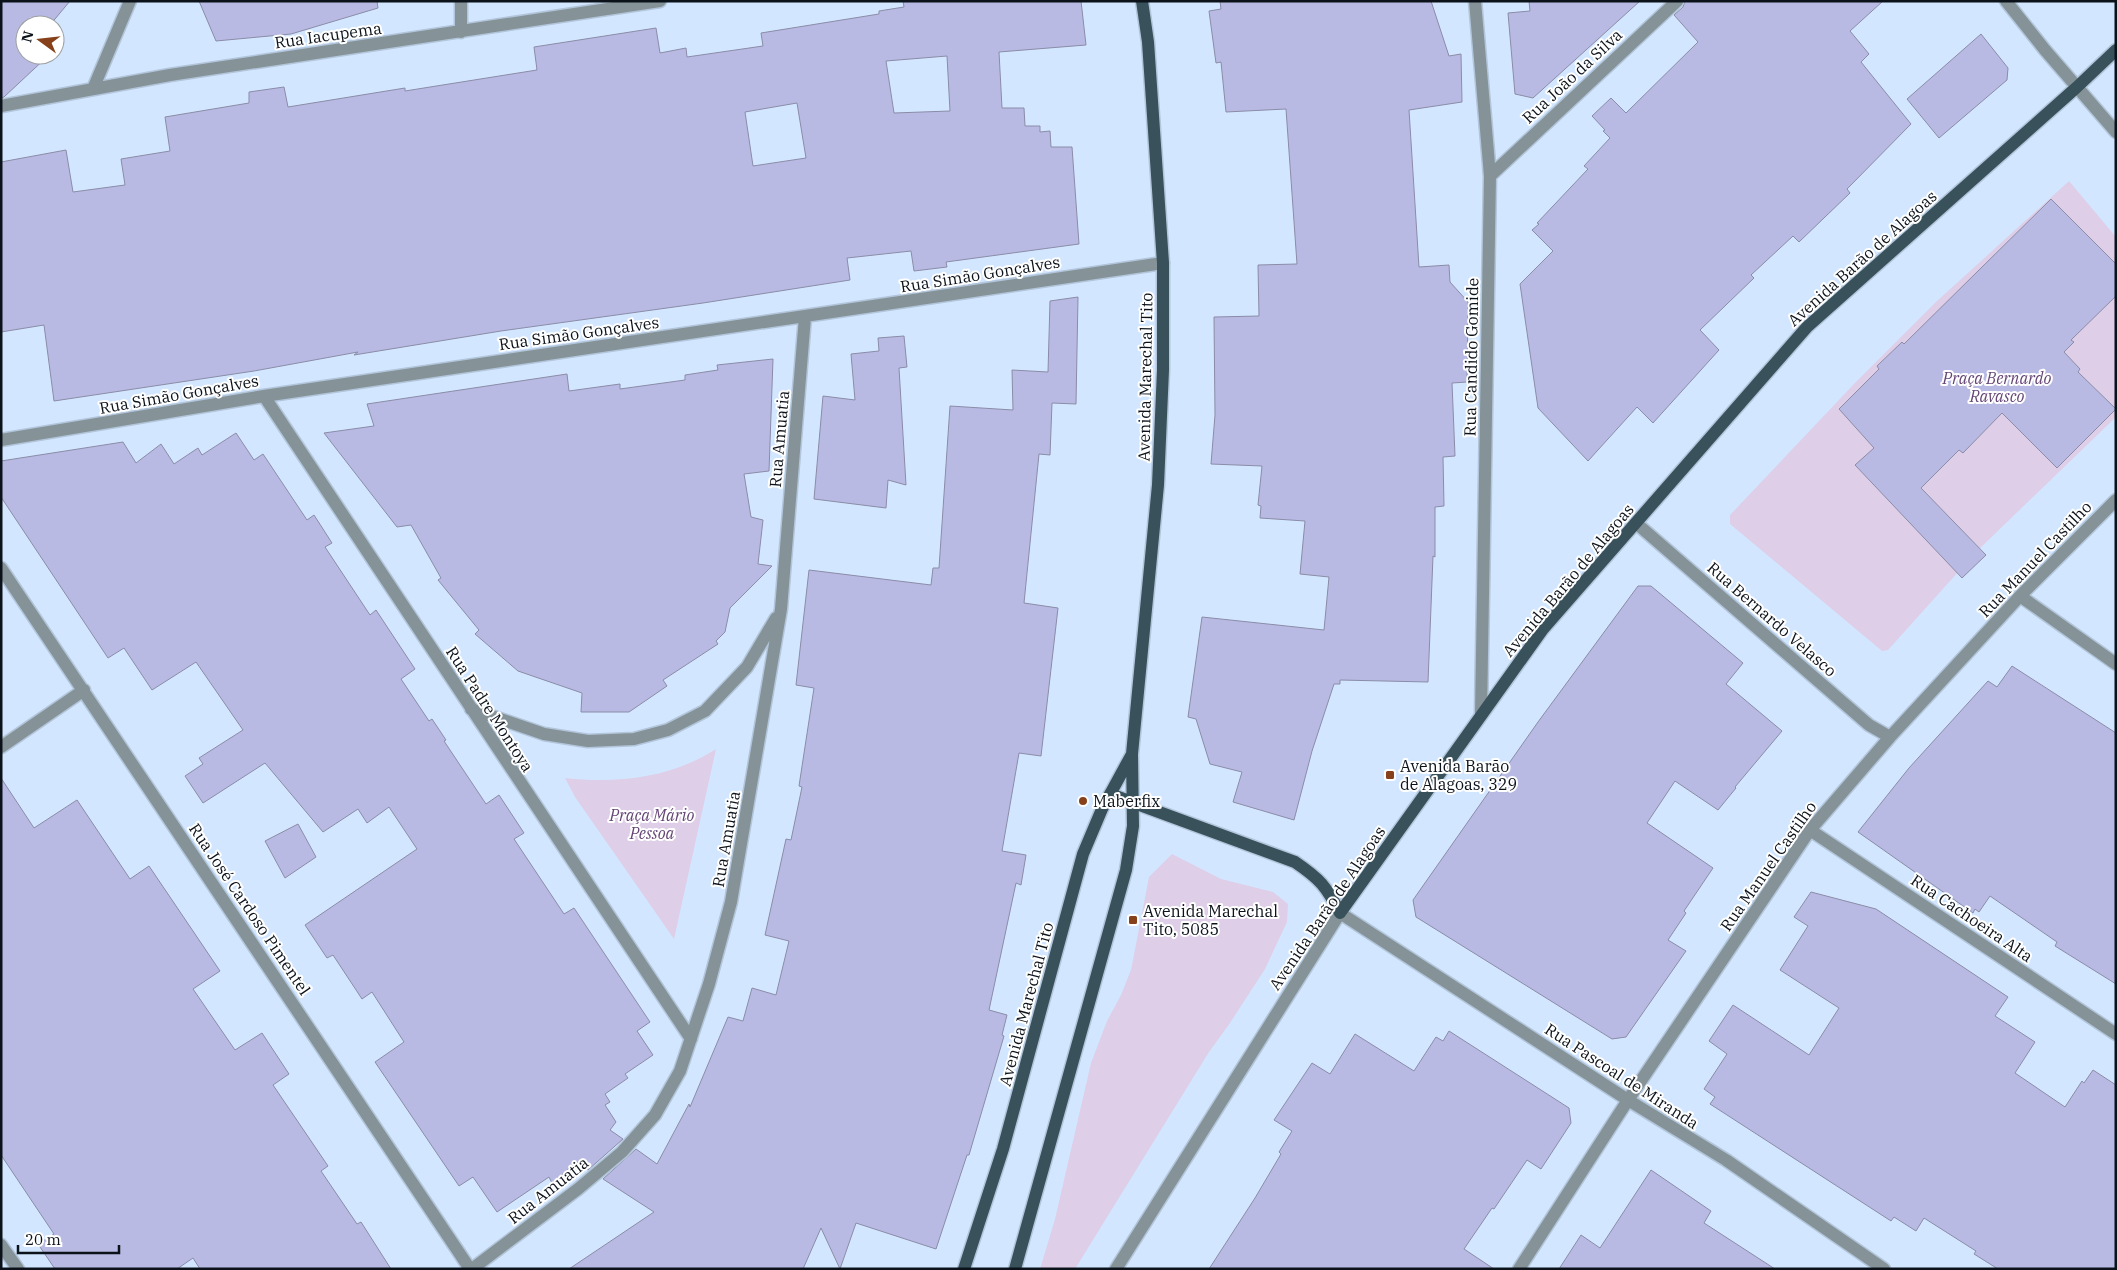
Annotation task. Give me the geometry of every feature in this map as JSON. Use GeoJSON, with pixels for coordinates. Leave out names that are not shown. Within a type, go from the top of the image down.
{"type":"FeatureCollection","features":[{"type":"Feature","properties":{"kind":"main road","name":"Avenida Marechal Tito"},"geometry":{"type":"LineString","coordinates":[[1015,1269],[1126,870],[1133,826],[1132,754],[1158,485],[1163,370],[1163,263],[1148,42],[1142,1]]}},
{"type":"Feature","properties":{"kind":"main road","name":"Avenida Barão de Alagoas"},"geometry":{"type":"LineString","coordinates":[[1340,913],[1543,629],[1808,326],[2077,87],[2116,50]]}},
{"type":"Feature","properties":{"kind":"main road","name":"Avenida Marechal Tito"},"geometry":{"type":"LineString","coordinates":[[964,1269],[1003,1149],[1083,854],[1110,794],[1132,754]]}},
{"type":"Feature","properties":{"kind":"main road"},"geometry":{"type":"LineString","coordinates":[[1110,794],[1295,862],[1316,876],[1328,889],[1340,913]]}},
{"type":"Feature","properties":{"kind":"street"},"geometry":{"type":"LineString","coordinates":[[93,89],[130,1]]}},
{"type":"Feature","properties":{"kind":"street"},"geometry":{"type":"LineString","coordinates":[[461,1],[461,32]]}},
{"type":"Feature","properties":{"kind":"street","name":"Rua Iacupema"},"geometry":{"type":"LineString","coordinates":[[1,106],[179,74],[660,1]]}},
{"type":"Feature","properties":{"kind":"street","name":"Rua Candido Gomide"},"geometry":{"type":"LineString","coordinates":[[1475,1],[1490,176],[1481,714]]}},
{"type":"Feature","properties":{"kind":"street","name":"Rua João da Silva"},"geometry":{"type":"LineString","coordinates":[[1490,176],[1678,1]]}},
{"type":"Feature","properties":{"kind":"street"},"geometry":{"type":"LineString","coordinates":[[2006,1],[2044,50],[2116,132]]}},
{"type":"Feature","properties":{"kind":"street","name":"Rua Simão Gonçalves"},"geometry":{"type":"LineString","coordinates":[[1,440],[264,396],[1163,263]]}},
{"type":"Feature","properties":{"kind":"street","name":"Rua Amuatia"},"geometry":{"type":"LineString","coordinates":[[471,1269],[578,1190],[622,1152],[655,1115],[680,1071],[709,984],[731,902],[781,609],[805,317]]}},
{"type":"Feature","properties":{"kind":"street","name":"Rua Padre Montoya"},"geometry":{"type":"LineString","coordinates":[[264,396],[691,1039]]}},
{"type":"Feature","properties":{"kind":"street","name":"Rua Manuel Castilho"},"geometry":{"type":"LineString","coordinates":[[1519,1269],[1628,1100],[1810,830],[1890,736],[2020,596],[2116,500]]}},
{"type":"Feature","properties":{"kind":"street","name":"Rua Bernardo Velasco"},"geometry":{"type":"LineString","coordinates":[[1636,524],[1870,725],[1890,736]]}},
{"type":"Feature","properties":{"kind":"street","name":"Rua José Cardoso Pimentel"},"geometry":{"type":"LineString","coordinates":[[1,568],[471,1269]]}},
{"type":"Feature","properties":{"kind":"street"},"geometry":{"type":"LineString","coordinates":[[2020,596],[2116,664]]}},
{"type":"Feature","properties":{"kind":"street"},"geometry":{"type":"LineString","coordinates":[[471,709],[544,734],[588,742],[634,739],[668,730],[704,711],[748,667],[781,609]]}},
{"type":"Feature","properties":{"kind":"street"},"geometry":{"type":"LineString","coordinates":[[1,747],[84,690]]}},
{"type":"Feature","properties":{"kind":"street","name":"Rua Cachoeira Alta"},"geometry":{"type":"LineString","coordinates":[[1810,830],[2116,1034]]}},
{"type":"Feature","properties":{"kind":"street","name":"Rua Pascoal de Miranda"},"geometry":{"type":"LineString","coordinates":[[1340,913],[1628,1100],[1726,1160],[1884,1269]]}},
{"type":"Feature","properties":{"kind":"street","name":"Avenida Barão de Alagoas"},"geometry":{"type":"LineString","coordinates":[[1116,1269],[1340,913]]}},
{"type":"Feature","properties":{"kind":"street"},"geometry":{"type":"LineString","coordinates":[[1,1245],[18,1269]]}},
{"type":"Feature","properties":{"kind":"green space","name":"Praça Bernardo Ravasco"},"geometry":{"type":"Polygon","coordinates":[[[2069,181],[2116,237],[2116,417],[1977,551],[1888,650],[1882,651],[1730,524],[1730,515],[1854,384],[1937,301],[2069,181]]]}},
{"type":"Feature","properties":{"kind":"green space","name":"Praça Mário Pessoa"},"geometry":{"type":"Polygon","coordinates":[[[716,749],[674,939],[575,797],[565,778],[604,780],[643,777],[681,767],[716,749]]]}},
{"type":"Feature","properties":{"kind":"green space"},"geometry":{"type":"Polygon","coordinates":[[[1172,854],[1221,879],[1273,892],[1288,904],[1287,922],[1265,969],[1209,1052],[1075,1269],[1040,1269],[1055,1219],[1091,1063],[1107,1021],[1121,995],[1131,970],[1149,877],[1172,854]]]}},
{"type":"Feature","properties":{"kind":"building"},"geometry":{"type":"Polygon","coordinates":[[[1,1],[70,1],[58,15],[15,15],[15,65],[38,65],[1,98],[1,1]]]}},
{"type":"Feature","properties":{"kind":"building"},"geometry":{"type":"Polygon","coordinates":[[[199,1],[377,1],[378,8],[291,34],[216,41],[199,1]]]}},
{"type":"Feature","properties":{"kind":"building"},"geometry":{"type":"Polygon","coordinates":[[[903,1],[1081,1],[1086,45],[999,52],[1002,108],[1024,108],[1025,126],[1040,126],[1040,132],[1050,131],[1051,147],[1072,147],[1079,244],[946,262],[947,267],[914,271],[911,251],[847,258],[850,280],[703,303],[501,331],[354,355],[358,352],[254,371],[54,401],[44,325],[1,332],[1,162],[66,150],[73,192],[125,185],[121,159],[170,151],[165,117],[249,103],[249,92],[284,87],[288,107],[405,88],[405,91],[537,70],[534,47],[656,28],[660,53],[686,48],[687,57],[763,46],[761,33],[879,14],[879,11],[904,7],[903,1]],[[947,56],[886,61],[894,113],[950,111],[947,56]],[[797,103],[745,112],[753,166],[806,158],[797,103]]]}},
{"type":"Feature","properties":{"kind":"building"},"geometry":{"type":"Polygon","coordinates":[[[1220,1],[1431,1],[1449,56],[1461,54],[1462,102],[1409,110],[1419,267],[1449,265],[1450,282],[1468,302],[1467,382],[1452,383],[1455,456],[1443,457],[1444,506],[1435,507],[1435,557],[1433,556],[1428,682],[1340,680],[1340,684],[1334,684],[1312,751],[1294,820],[1233,802],[1242,772],[1210,764],[1196,719],[1188,717],[1202,617],[1324,630],[1329,577],[1300,574],[1305,521],[1260,518],[1261,506],[1258,505],[1262,466],[1211,464],[1215,415],[1214,317],[1259,316],[1258,265],[1297,264],[1286,109],[1226,112],[1221,62],[1216,63],[1209,11],[1221,9],[1220,1]]]}},
{"type":"Feature","properties":{"kind":"building"},"geometry":{"type":"Polygon","coordinates":[[[1529,1],[1640,1],[1533,98],[1515,94],[1508,13],[1530,11],[1529,1]]]}},
{"type":"Feature","properties":{"kind":"building"},"geometry":{"type":"Polygon","coordinates":[[[1685,1],[1883,1],[1850,31],[1869,54],[1861,62],[1911,124],[1847,189],[1850,193],[1799,242],[1793,236],[1751,275],[1754,278],[1700,330],[1719,350],[1653,423],[1637,407],[1588,461],[1538,408],[1520,284],[1553,251],[1532,230],[1588,169],[1584,166],[1610,138],[1592,116],[1611,98],[1626,113],[1698,42],[1674,15],[1683,7],[1685,1]]]}},
{"type":"Feature","properties":{"kind":"building"},"geometry":{"type":"Polygon","coordinates":[[[1981,34],[2008,68],[2007,80],[1939,138],[1907,99],[1981,34]]]}},
{"type":"Feature","properties":{"kind":"building"},"geometry":{"type":"Polygon","coordinates":[[[2051,199],[2116,264],[2116,296],[2071,340],[2074,342],[2064,352],[2080,369],[2078,372],[2116,409],[2057,468],[2002,413],[1963,453],[1959,450],[1921,488],[1986,555],[1962,578],[1855,465],[1874,448],[1839,409],[1879,369],[1877,366],[1902,342],[1904,344],[2051,199]]]}},
{"type":"Feature","properties":{"kind":"building"},"geometry":{"type":"Polygon","coordinates":[[[1078,297],[1076,404],[1052,403],[1050,455],[1039,454],[1024,603],[1058,608],[1041,756],[1019,753],[1002,851],[1026,855],[1021,885],[1016,883],[989,1010],[1007,1015],[1002,1035],[1004,1036],[969,1155],[967,1155],[936,1249],[856,1223],[840,1269],[821,1228],[803,1269],[569,1269],[654,1212],[603,1179],[636,1149],[657,1164],[689,1104],[690,1107],[728,1017],[743,1021],[752,988],[776,995],[789,941],[765,935],[786,839],[791,840],[802,787],[799,786],[814,688],[796,685],[809,570],[931,585],[933,568],[939,568],[950,406],[1013,410],[1012,370],[1048,372],[1050,301],[1078,297]]]}},
{"type":"Feature","properties":{"kind":"building"},"geometry":{"type":"Polygon","coordinates":[[[904,336],[907,367],[899,368],[906,485],[888,480],[886,508],[814,499],[823,396],[855,400],[851,354],[879,351],[878,338],[904,336]]]}},
{"type":"Feature","properties":{"kind":"building"},"geometry":{"type":"Polygon","coordinates":[[[773,359],[769,471],[744,474],[751,517],[763,520],[758,564],[772,566],[730,608],[725,632],[716,641],[718,644],[663,680],[667,686],[629,712],[581,712],[582,693],[518,671],[475,634],[479,630],[438,580],[441,578],[411,525],[397,527],[324,433],[374,426],[367,404],[567,374],[569,391],[620,384],[620,389],[685,380],[685,375],[718,370],[717,365],[773,359]]]}},
{"type":"Feature","properties":{"kind":"building"},"geometry":{"type":"Polygon","coordinates":[[[236,433],[254,460],[263,454],[307,520],[314,515],[332,543],[325,547],[370,615],[376,610],[415,669],[401,679],[429,721],[432,719],[446,740],[444,741],[486,804],[499,795],[524,833],[514,839],[564,914],[574,908],[650,1022],[637,1031],[653,1055],[625,1074],[628,1078],[605,1094],[610,1102],[605,1105],[616,1122],[610,1130],[623,1139],[588,1170],[577,1162],[552,1183],[549,1177],[497,1212],[473,1177],[459,1186],[375,1062],[404,1042],[372,992],[362,999],[333,955],[327,958],[305,925],[417,849],[389,807],[367,823],[358,809],[323,832],[265,763],[203,803],[185,776],[203,764],[199,758],[243,730],[196,662],[152,690],[124,648],[108,658],[1,497],[1,461],[123,442],[136,463],[161,444],[174,464],[198,448],[202,455],[236,433]]]}},
{"type":"Feature","properties":{"kind":"building"},"geometry":{"type":"Polygon","coordinates":[[[1638,586],[1651,586],[1743,663],[1726,684],[1782,731],[1718,810],[1675,781],[1647,823],[1713,868],[1684,911],[1686,913],[1668,940],[1686,951],[1626,1037],[1612,1039],[1416,917],[1413,900],[1538,722],[1638,586]]]}},
{"type":"Feature","properties":{"kind":"building"},"geometry":{"type":"Polygon","coordinates":[[[2012,666],[2116,733],[2116,984],[2055,946],[2057,942],[1990,896],[1979,912],[1975,909],[1973,913],[1858,832],[1909,768],[1988,681],[1997,687],[2012,666]]]}},
{"type":"Feature","properties":{"kind":"building"},"geometry":{"type":"Polygon","coordinates":[[[1,778],[34,828],[77,800],[130,879],[149,866],[220,971],[193,989],[235,1050],[262,1033],[289,1074],[273,1085],[328,1166],[321,1171],[357,1224],[361,1222],[391,1269],[200,1269],[193,1258],[177,1269],[55,1269],[38,1244],[54,1234],[1,1155],[1,778]]]}},
{"type":"Feature","properties":{"kind":"building"},"geometry":{"type":"Polygon","coordinates":[[[298,824],[316,857],[285,878],[265,841],[298,824]]]}},
{"type":"Feature","properties":{"kind":"building"},"geometry":{"type":"Polygon","coordinates":[[[1811,892],[1876,909],[2008,997],[1995,1016],[2035,1042],[2015,1073],[2065,1107],[2082,1081],[2084,1083],[2093,1070],[2116,1085],[2116,1269],[1998,1269],[1974,1254],[1976,1251],[1924,1218],[1916,1231],[1894,1217],[1891,1221],[1710,1104],[1715,1097],[1704,1089],[1727,1054],[1709,1041],[1733,1005],[1809,1055],[1839,1008],[1780,970],[1808,926],[1794,917],[1811,892]]]}},
{"type":"Feature","properties":{"kind":"building"},"geometry":{"type":"Polygon","coordinates":[[[1449,1031],[1569,1108],[1571,1123],[1541,1169],[1527,1160],[1464,1249],[1494,1269],[1209,1269],[1281,1154],[1279,1152],[1292,1131],[1274,1120],[1312,1063],[1330,1074],[1355,1034],[1414,1071],[1436,1037],[1443,1041],[1449,1031]]]}},
{"type":"Feature","properties":{"kind":"building"},"geometry":{"type":"Polygon","coordinates":[[[1651,1170],[1711,1211],[1704,1223],[1775,1269],[1559,1269],[1581,1235],[1600,1248],[1651,1170]]]}},
{"type":"Feature","properties":{"kind":"place","name":"Avenida Barão de Alagoas, 329"},"geometry":{"type":"Point","coordinates":[1390,775]}},
{"type":"Feature","properties":{"kind":"place","name":"Maberfix"},"geometry":{"type":"Point","coordinates":[1083,801]}},
{"type":"Feature","properties":{"kind":"place","name":"Avenida Marechal Tito, 5085"},"geometry":{"type":"Point","coordinates":[1133,920]}}]}
